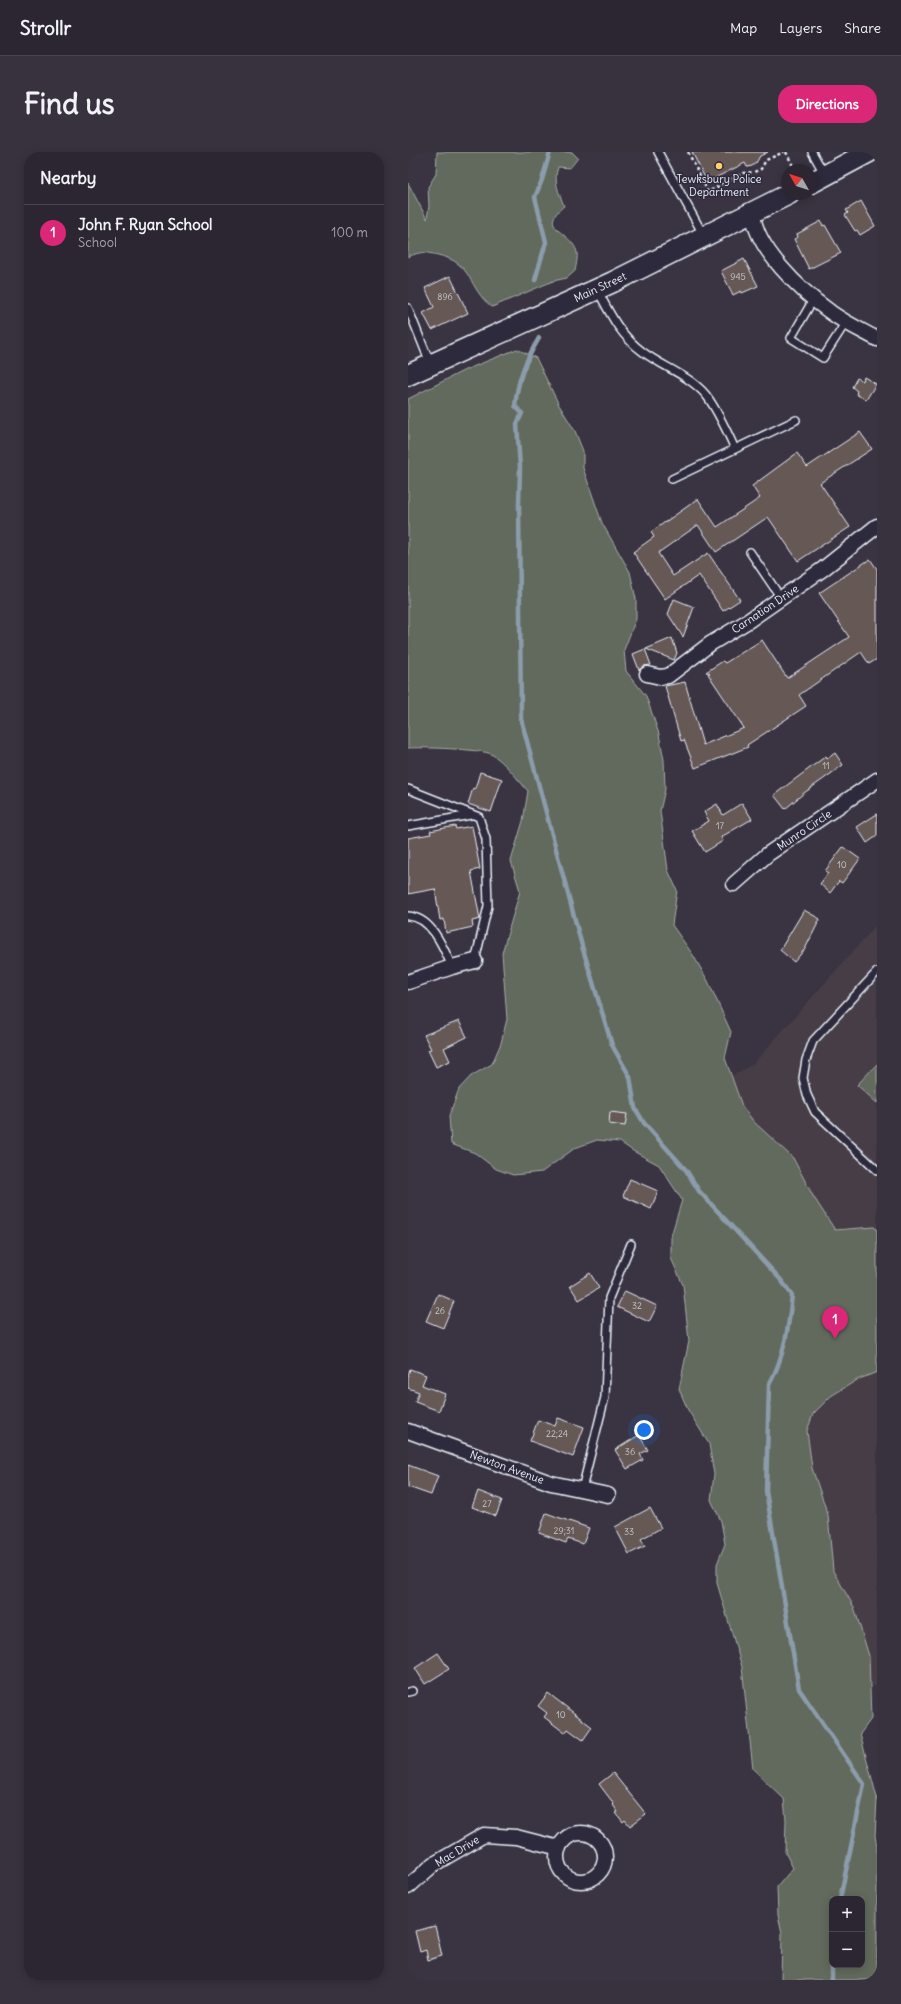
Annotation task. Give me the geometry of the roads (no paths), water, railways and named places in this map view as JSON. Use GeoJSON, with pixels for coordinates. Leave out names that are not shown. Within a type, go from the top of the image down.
{"type":"FeatureCollection","features":[{"type":"Feature","properties":{"kind":"main road"},"geometry":{"type":"LineString","coordinates":[[818,179],[869,152]]}},
{"type":"Feature","properties":{"kind":"main road","name":"Main Street"},"geometry":{"type":"LineString","coordinates":[[408,375],[598,289],[781,198]]}},
{"type":"Feature","properties":{"kind":"street"},"geometry":{"type":"LineString","coordinates":[[753,213],[754,224],[761,239],[784,270],[814,300],[846,322],[877,339]]}},
{"type":"Feature","properties":{"kind":"street","name":"Carnation Drive"},"geometry":{"type":"LineString","coordinates":[[647,674],[660,677],[668,676],[710,644],[748,621],[823,569],[877,526]]}},
{"type":"Feature","properties":{"kind":"street","name":"Munro Circle"},"geometry":{"type":"LineString","coordinates":[[734,884],[768,854],[877,780]]}},
{"type":"Feature","properties":{"kind":"street"},"geometry":{"type":"LineString","coordinates":[[408,982],[475,961]]}},
{"type":"Feature","properties":{"kind":"street","name":"Newton Avenue"},"geometry":{"type":"LineString","coordinates":[[408,1430],[550,1483],[608,1495]]}},
{"type":"Feature","properties":{"kind":"street","name":"Mac Drive"},"geometry":{"type":"LineString","coordinates":[[408,1887],[434,1864],[484,1835],[516,1837],[559,1848]]}},
{"type":"Feature","properties":{"kind":"lane"},"geometry":{"type":"LineString","coordinates":[[658,152],[705,237]]}},
{"type":"Feature","properties":{"kind":"lane"},"geometry":{"type":"LineString","coordinates":[[812,152],[818,179]]}},
{"type":"Feature","properties":{"kind":"lane"},"geometry":{"type":"LineString","coordinates":[[598,289],[614,323],[624,335],[644,352],[686,378],[705,395],[720,417],[736,449]]}},
{"type":"Feature","properties":{"kind":"lane"},"geometry":{"type":"LineString","coordinates":[[814,300],[791,338],[823,358],[846,322]]}},
{"type":"Feature","properties":{"kind":"lane"},"geometry":{"type":"LineString","coordinates":[[408,308],[430,365]]}},
{"type":"Feature","properties":{"kind":"lane"},"geometry":{"type":"LineString","coordinates":[[672,479],[796,420]]}},
{"type":"Feature","properties":{"kind":"lane"},"geometry":{"type":"LineString","coordinates":[[750,552],[781,598]]}},
{"type":"Feature","properties":{"kind":"lane"},"geometry":{"type":"LineString","coordinates":[[408,789],[478,817],[486,839],[488,906],[475,961]]}},
{"type":"Feature","properties":{"kind":"lane"},"geometry":{"type":"LineString","coordinates":[[408,826],[472,814]]}},
{"type":"Feature","properties":{"kind":"lane"},"geometry":{"type":"LineString","coordinates":[[408,916],[425,922],[440,941],[452,967]]}},
{"type":"Feature","properties":{"kind":"lane"},"geometry":{"type":"LineString","coordinates":[[877,972],[813,1041],[806,1060],[803,1078],[807,1095],[815,1112],[877,1170]]}},
{"type":"Feature","properties":{"kind":"lane"},"geometry":{"type":"LineString","coordinates":[[582,1489],[605,1398],[609,1298],[631,1244]]}},
{"type":"Feature","properties":{"kind":"waterway"},"geometry":{"type":"LineString","coordinates":[[535,280],[546,242],[535,197],[542,180],[550,152]]}},
{"type":"Feature","properties":{"kind":"waterway"},"geometry":{"type":"LineString","coordinates":[[539,338],[523,370],[515,406],[522,413],[517,424],[520,468],[521,719],[582,946],[612,1045],[630,1077],[635,1108],[644,1123],[686,1170],[699,1191],[781,1280],[792,1295],[785,1342],[769,1385],[766,1491],[799,1689],[864,1784],[841,1896]]}},
{"type":"Feature","properties":{"kind":"waterway"},"geometry":{"type":"LineString","coordinates":[[832,1968],[832,1980]]}},
{"type":"Feature","properties":{"kind":"place","name":"Tewksbury Police Department"},"geometry":{"type":"Point","coordinates":[719,166]}},
{"type":"Feature","properties":{"kind":"place","name":"John F. Ryan School"},"geometry":{"type":"Point","coordinates":[835,1339]}}]}
